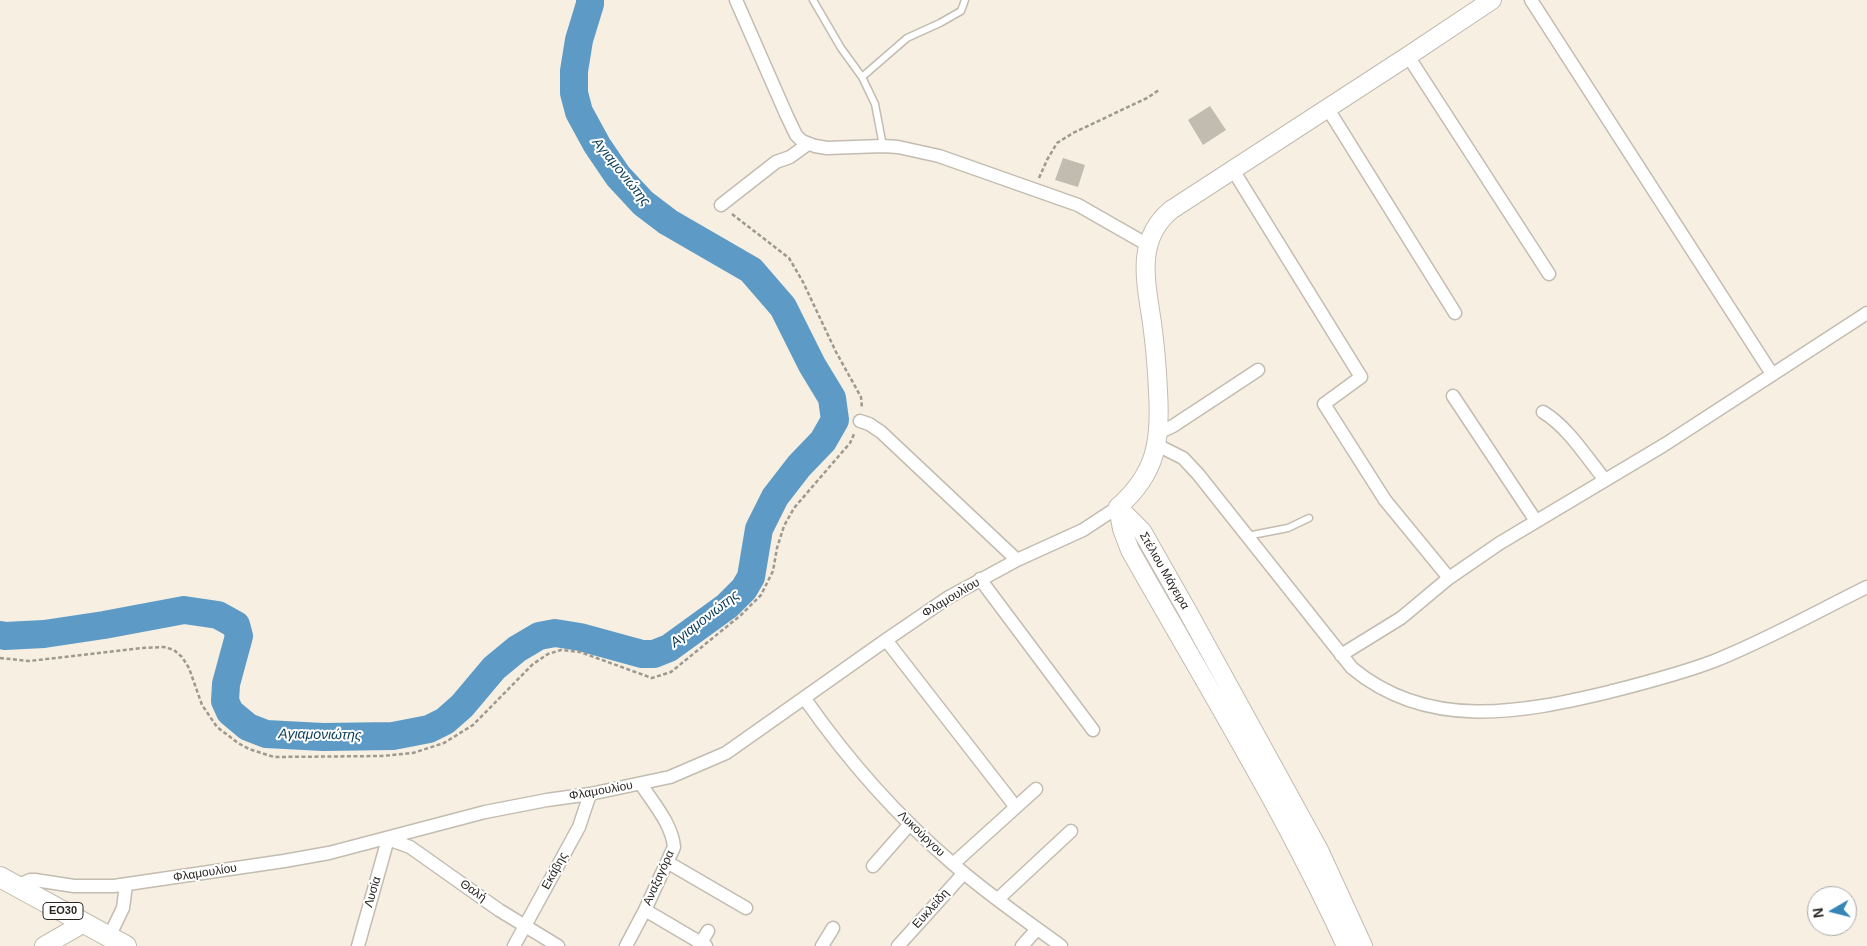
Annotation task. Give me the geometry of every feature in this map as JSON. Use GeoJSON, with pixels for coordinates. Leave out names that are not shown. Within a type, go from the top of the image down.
{"type":"FeatureCollection","features":[{"type":"Feature","properties":{"kind":"main road"},"geometry":{"type":"LineString","coordinates":[[1118,507],[1142,481],[1158,439],[1160,418],[1158,383],[1146,274],[1148,245],[1154,229],[1171,210],[1492,0]]}},
{"type":"Feature","properties":{"kind":"main road","name":"Στέλιου Μάγειρα"},"geometry":{"type":"LineString","coordinates":[[1118,507],[1122,529],[1130,550],[1288,830],[1346,946]]}},
{"type":"Feature","properties":{"kind":"main road","name":"Στέλιου Μάγειρα"},"geometry":{"type":"LineString","coordinates":[[1118,507],[1142,531],[1188,612],[1319,850],[1363,946]]}},
{"type":"Feature","properties":{"kind":"main road","name":"ΕΟ30"},"geometry":{"type":"LineString","coordinates":[[9,881],[117,941]]}},
{"type":"Feature","properties":{"kind":"main road"},"geometry":{"type":"LineString","coordinates":[[44,946],[84,923]]}},
{"type":"Feature","properties":{"kind":"street"},"geometry":{"type":"LineString","coordinates":[[736,0],[796,135],[808,144],[827,148],[898,147],[939,156],[1035,188],[1093,212],[1148,245]]}},
{"type":"Feature","properties":{"kind":"street"},"geometry":{"type":"LineString","coordinates":[[1532,0],[1772,374]]}},
{"type":"Feature","properties":{"kind":"street"},"geometry":{"type":"LineString","coordinates":[[1408,56],[1549,274]]}},
{"type":"Feature","properties":{"kind":"street"},"geometry":{"type":"LineString","coordinates":[[1328,108],[1455,313]]}},
{"type":"Feature","properties":{"kind":"street"},"geometry":{"type":"LineString","coordinates":[[722,206],[776,162],[790,157],[808,144]]}},
{"type":"Feature","properties":{"kind":"street"},"geometry":{"type":"LineString","coordinates":[[1233,170],[1361,377],[1324,404],[1385,500],[1449,578]]}},
{"type":"Feature","properties":{"kind":"street"},"geometry":{"type":"LineString","coordinates":[[1341,655],[1400,618],[1449,578],[1536,521],[1664,445],[1867,314]]}},
{"type":"Feature","properties":{"kind":"street"},"geometry":{"type":"LineString","coordinates":[[1258,370],[1173,426],[1158,439],[1190,464],[1352,668],[1374,685],[1429,707],[1484,712],[1536,707],[1633,686],[1702,666],[1772,635],[1867,587]]}},
{"type":"Feature","properties":{"kind":"street"},"geometry":{"type":"LineString","coordinates":[[1453,396],[1536,521]]}},
{"type":"Feature","properties":{"kind":"street"},"geometry":{"type":"LineString","coordinates":[[1543,412],[1553,418],[1566,432],[1605,480]]}},
{"type":"Feature","properties":{"kind":"street"},"geometry":{"type":"LineString","coordinates":[[860,421],[882,432],[1016,560]]}},
{"type":"Feature","properties":{"kind":"street","name":"Φλαμουλίου"},"geometry":{"type":"LineString","coordinates":[[9,881],[35,880],[74,886],[126,885],[329,853],[485,812],[641,784],[686,772],[726,753],[949,597],[1016,560],[1083,530],[1118,507]]}},
{"type":"Feature","properties":{"kind":"street"},"geometry":{"type":"LineString","coordinates":[[980,579],[1094,730]]}},
{"type":"Feature","properties":{"kind":"street"},"geometry":{"type":"LineString","coordinates":[[886,640],[1016,806]]}},
{"type":"Feature","properties":{"kind":"street","name":"Λυκούργου"},"geometry":{"type":"LineString","coordinates":[[805,699],[829,733],[910,824],[952,864],[1060,946]]}},
{"type":"Feature","properties":{"kind":"street","name":"Αναξαγόρα"},"geometry":{"type":"LineString","coordinates":[[626,946],[674,847],[673,837],[641,784]]}},
{"type":"Feature","properties":{"kind":"street"},"geometry":{"type":"LineString","coordinates":[[952,864],[1036,789]]}},
{"type":"Feature","properties":{"kind":"street","name":"Εκάβης"},"geometry":{"type":"LineString","coordinates":[[514,946],[579,828],[590,794]]}},
{"type":"Feature","properties":{"kind":"street"},"geometry":{"type":"LineString","coordinates":[[873,866],[910,824]]}},
{"type":"Feature","properties":{"kind":"street"},"geometry":{"type":"LineString","coordinates":[[998,899],[1070,831]]}},
{"type":"Feature","properties":{"kind":"street","name":"Θαλή"},"geometry":{"type":"LineString","coordinates":[[388,838],[410,847],[525,926],[558,946]]}},
{"type":"Feature","properties":{"kind":"street","name":"Λυσία"},"geometry":{"type":"LineString","coordinates":[[358,946],[388,838]]}},
{"type":"Feature","properties":{"kind":"street"},"geometry":{"type":"LineString","coordinates":[[667,862],[746,908]]}},
{"type":"Feature","properties":{"kind":"street","name":"Ευκλείδη"},"geometry":{"type":"LineString","coordinates":[[898,946],[964,873]]}},
{"type":"Feature","properties":{"kind":"street"},"geometry":{"type":"LineString","coordinates":[[117,941],[126,885]]}},
{"type":"Feature","properties":{"kind":"street"},"geometry":{"type":"LineString","coordinates":[[645,910],[702,945],[708,931]]}},
{"type":"Feature","properties":{"kind":"street"},"geometry":{"type":"LineString","coordinates":[[822,946],[833,928]]}},
{"type":"Feature","properties":{"kind":"street"},"geometry":{"type":"LineString","coordinates":[[1022,946],[1036,928]]}},
{"type":"Feature","properties":{"kind":"lane"},"geometry":{"type":"LineString","coordinates":[[813,0],[841,48],[862,77],[875,104],[883,146]]}},
{"type":"Feature","properties":{"kind":"lane"},"geometry":{"type":"LineString","coordinates":[[862,77],[906,38],[940,23],[961,11],[966,0]]}},
{"type":"Feature","properties":{"kind":"lane"},"geometry":{"type":"LineString","coordinates":[[1247,536],[1288,528],[1309,518]]}},
{"type":"Feature","properties":{"kind":"path"},"geometry":{"type":"LineString","coordinates":[[1035,188],[1047,160],[1057,143],[1160,90]]}},
{"type":"Feature","properties":{"kind":"path"},"geometry":{"type":"LineString","coordinates":[[0,658],[29,661],[142,648],[164,647],[174,650],[182,657],[189,668],[202,705],[217,727],[238,744],[274,757],[398,756],[429,749],[459,735],[472,726],[533,664],[548,654],[561,650],[580,652],[652,678],[671,672],[741,615],[761,595],[773,571],[780,537],[789,517],[794,508],[850,443],[860,421],[862,410],[861,397],[836,352],[803,282],[789,258],[722,206]]}},
{"type":"Feature","properties":{"kind":"building"},"geometry":{"type":"Polygon","coordinates":[[[1210,106],[1226,130],[1203,145],[1188,120],[1210,106]]]}},
{"type":"Feature","properties":{"kind":"building"},"geometry":{"type":"Polygon","coordinates":[[[1063,158],[1085,165],[1078,187],[1055,180],[1063,158]]]}},
{"type":"Feature","properties":{"kind":"waterway","name":"Αγιαμονιώτης"},"geometry":{"type":"LineString","coordinates":[[0,635],[44,634],[184,610],[218,615],[236,625],[239,636],[226,684],[225,701],[230,712],[248,727],[266,734],[323,737],[393,736],[429,729],[445,721],[462,706],[494,668],[517,649],[539,636],[555,633],[580,637],[642,654],[654,654],[669,648],[727,606],[744,589],[751,577],[759,529],[775,497],[799,466],[823,441],[835,420],[832,398],[812,365],[783,307],[751,270],[668,222],[643,203],[618,176],[597,145],[579,112],[574,93],[574,71],[579,40],[590,0]]}}]}
